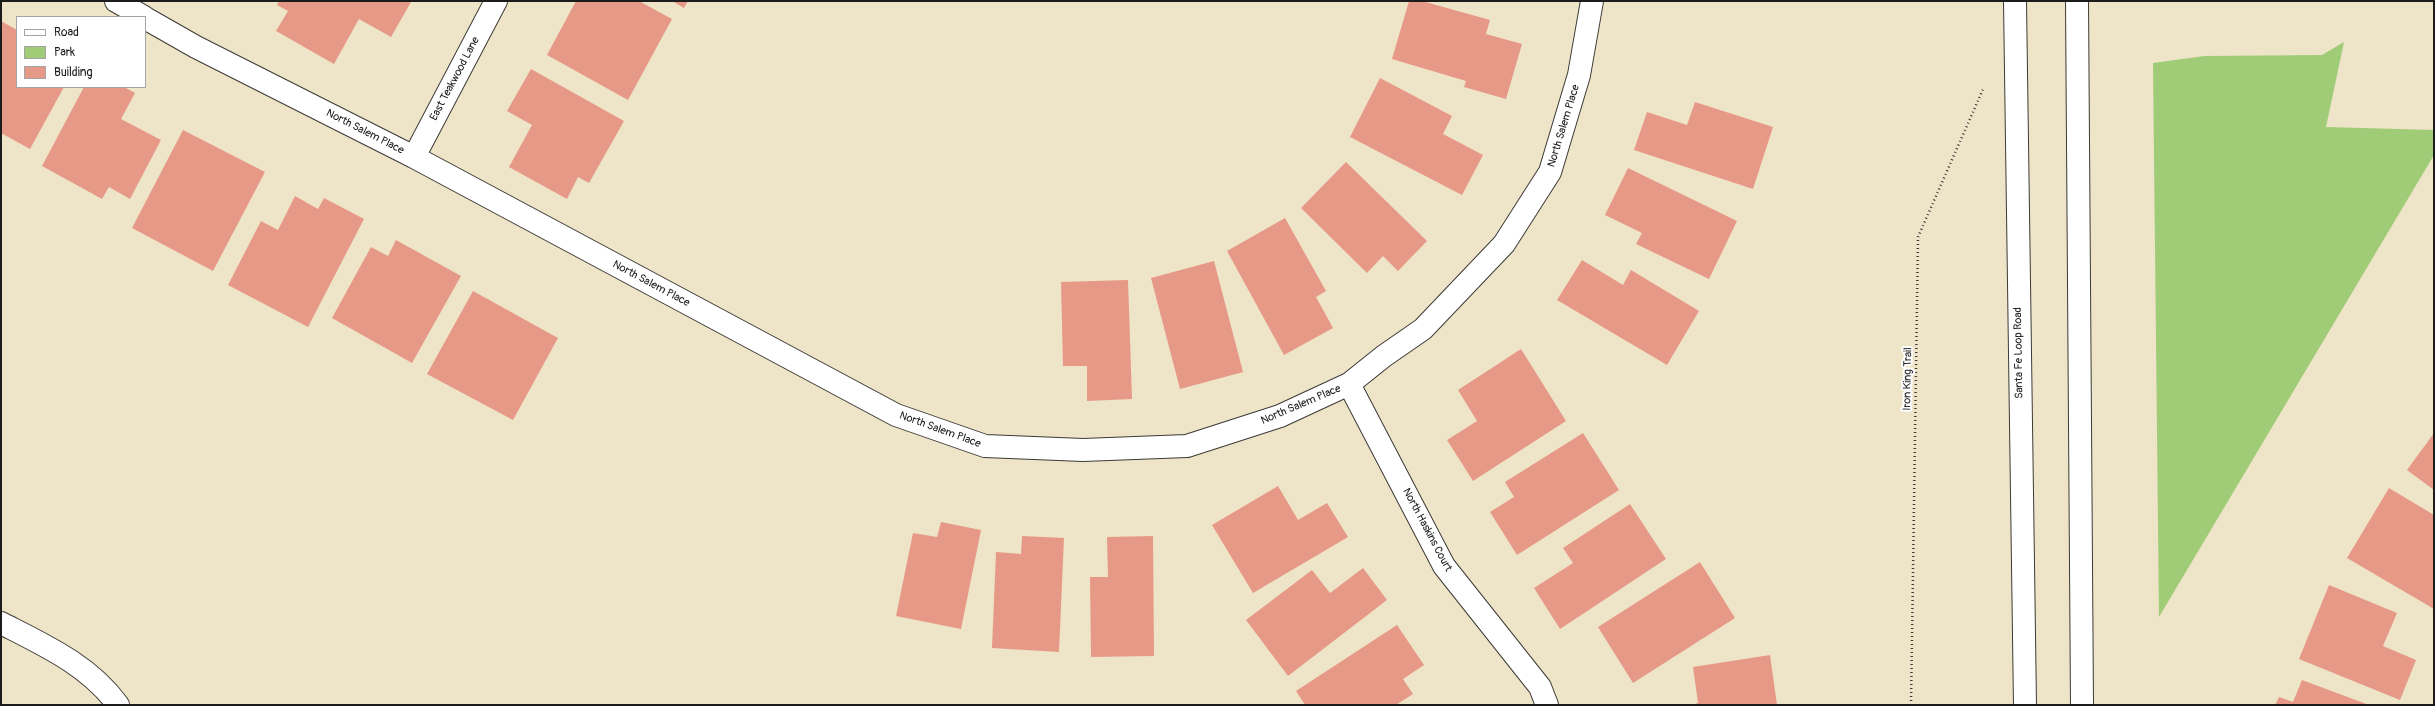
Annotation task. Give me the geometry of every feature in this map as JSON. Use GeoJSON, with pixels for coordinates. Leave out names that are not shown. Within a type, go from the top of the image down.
{"type":"FeatureCollection","features":[{"type":"Feature","properties":{"kind":"street","name":"North Salem Place"},"geometry":{"type":"LineString","coordinates":[[116,1],[142,16]]}},
{"type":"Feature","properties":{"kind":"street","name":"East Teakwood Lane"},"geometry":{"type":"LineString","coordinates":[[414,157],[496,1]]}},
{"type":"Feature","properties":{"kind":"street","name":"North Salem Place"},"geometry":{"type":"LineString","coordinates":[[146,18],[196,47],[414,157],[896,415],[985,446],[1083,450],[1187,446],[1280,416],[1350,384],[1384,356],[1423,330],[1504,244],[1550,172],[1579,75],[1592,1]]}},
{"type":"Feature","properties":{"kind":"street","name":"Santa Fe Loop Road"},"geometry":{"type":"LineString","coordinates":[[2015,1],[2025,705]]}},
{"type":"Feature","properties":{"kind":"street"},"geometry":{"type":"LineString","coordinates":[[2077,1],[2082,705]]}},
{"type":"Feature","properties":{"kind":"street","name":"North Haskins Court"},"geometry":{"type":"LineString","coordinates":[[1350,384],[1444,566],[1540,687],[1547,705]]}},
{"type":"Feature","properties":{"kind":"street"},"geometry":{"type":"LineString","coordinates":[[1,623],[68,659],[98,680],[118,705]]}},
{"type":"Feature","properties":{"kind":"path","name":"Iron King Trail"},"geometry":{"type":"LineString","coordinates":[[1911,705],[1918,237],[1986,82]]}},
{"type":"Feature","properties":{"kind":"green space"},"geometry":{"type":"Polygon","coordinates":[[[2344,42],[2326,127],[2434,130],[2434,155],[2159,617],[2153,63],[2205,56],[2322,55],[2344,42]]]}},
{"type":"Feature","properties":{"kind":"building"},"geometry":{"type":"Polygon","coordinates":[[[279,1],[411,2],[391,37],[359,19],[334,64],[276,31],[288,11],[277,5],[279,1]]]}},
{"type":"Feature","properties":{"kind":"building"},"geometry":{"type":"Polygon","coordinates":[[[576,1],[639,1],[672,19],[628,100],[547,55],[576,1]]]}},
{"type":"Feature","properties":{"kind":"building"},"geometry":{"type":"Polygon","coordinates":[[[672,1],[688,1],[684,8],[672,1]]]}},
{"type":"Feature","properties":{"kind":"building"},"geometry":{"type":"Polygon","coordinates":[[[1409,1],[1422,1],[1490,20],[1486,34],[1522,44],[1506,99],[1464,87],[1466,81],[1392,59],[1409,1]]]}},
{"type":"Feature","properties":{"kind":"building"},"geometry":{"type":"Polygon","coordinates":[[[1,21],[16,29],[16,88],[63,88],[30,149],[1,133],[1,21]]]}},
{"type":"Feature","properties":{"kind":"building"},"geometry":{"type":"Polygon","coordinates":[[[531,69],[624,121],[589,183],[578,177],[567,199],[509,167],[532,125],[507,111],[531,69]]]}},
{"type":"Feature","properties":{"kind":"building"},"geometry":{"type":"Polygon","coordinates":[[[1380,78],[1452,116],[1443,134],[1483,155],[1462,195],[1350,137],[1380,78]]]}},
{"type":"Feature","properties":{"kind":"building"},"geometry":{"type":"Polygon","coordinates":[[[83,88],[126,88],[135,93],[121,119],[161,140],[130,199],[109,187],[102,199],[42,166],[83,88]]]}},
{"type":"Feature","properties":{"kind":"building"},"geometry":{"type":"Polygon","coordinates":[[[1695,102],[1773,127],[1753,189],[1634,150],[1647,112],[1687,125],[1695,102]]]}},
{"type":"Feature","properties":{"kind":"building"},"geometry":{"type":"Polygon","coordinates":[[[183,130],[265,172],[213,271],[132,228],[183,130]]]}},
{"type":"Feature","properties":{"kind":"building"},"geometry":{"type":"Polygon","coordinates":[[[1346,162],[1427,241],[1398,271],[1383,256],[1367,273],[1301,208],[1346,162]]]}},
{"type":"Feature","properties":{"kind":"building"},"geometry":{"type":"Polygon","coordinates":[[[1628,168],[1737,221],[1709,279],[1636,244],[1642,233],[1605,215],[1628,168]]]}},
{"type":"Feature","properties":{"kind":"building"},"geometry":{"type":"Polygon","coordinates":[[[295,196],[318,209],[324,198],[364,219],[308,327],[228,285],[261,221],[278,230],[295,196]]]}},
{"type":"Feature","properties":{"kind":"building"},"geometry":{"type":"Polygon","coordinates":[[[1285,218],[1326,291],[1316,297],[1333,328],[1284,355],[1227,251],[1285,218]]]}},
{"type":"Feature","properties":{"kind":"building"},"geometry":{"type":"Polygon","coordinates":[[[396,240],[461,276],[412,363],[332,318],[371,247],[388,256],[396,240]]]}},
{"type":"Feature","properties":{"kind":"building"},"geometry":{"type":"Polygon","coordinates":[[[1582,260],[1623,285],[1631,270],[1699,311],[1667,365],[1557,300],[1582,260]]]}},
{"type":"Feature","properties":{"kind":"building"},"geometry":{"type":"Polygon","coordinates":[[[1214,261],[1243,372],[1180,389],[1151,278],[1214,261]]]}},
{"type":"Feature","properties":{"kind":"building"},"geometry":{"type":"Polygon","coordinates":[[[1128,280],[1132,399],[1087,401],[1087,366],[1063,366],[1061,282],[1128,280]]]}},
{"type":"Feature","properties":{"kind":"building"},"geometry":{"type":"Polygon","coordinates":[[[473,291],[558,338],[513,420],[427,374],[473,291]]]}},
{"type":"Feature","properties":{"kind":"building"},"geometry":{"type":"Polygon","coordinates":[[[1521,349],[1566,421],[1473,481],[1447,440],[1477,421],[1458,390],[1521,349]]]}},
{"type":"Feature","properties":{"kind":"building"},"geometry":{"type":"Polygon","coordinates":[[[1583,433],[1619,490],[1517,555],[1490,512],[1514,497],[1505,482],[1583,433]]]}},
{"type":"Feature","properties":{"kind":"building"},"geometry":{"type":"Polygon","coordinates":[[[2434,433],[2434,490],[2407,470],[2434,433]]]}},
{"type":"Feature","properties":{"kind":"building"},"geometry":{"type":"Polygon","coordinates":[[[1278,486],[1298,520],[1327,503],[1348,537],[1253,593],[1212,525],[1278,486]]]}},
{"type":"Feature","properties":{"kind":"building"},"geometry":{"type":"Polygon","coordinates":[[[2389,488],[2434,515],[2434,609],[2347,558],[2389,488]]]}},
{"type":"Feature","properties":{"kind":"building"},"geometry":{"type":"Polygon","coordinates":[[[1630,504],[1666,559],[1560,629],[1534,588],[1573,563],[1563,548],[1630,504]]]}},
{"type":"Feature","properties":{"kind":"building"},"geometry":{"type":"Polygon","coordinates":[[[941,522],[981,530],[961,629],[896,616],[913,533],[937,537],[941,522]]]}},
{"type":"Feature","properties":{"kind":"building"},"geometry":{"type":"Polygon","coordinates":[[[1022,536],[1064,538],[1059,652],[992,648],[996,552],[1021,554],[1022,536]]]}},
{"type":"Feature","properties":{"kind":"building"},"geometry":{"type":"Polygon","coordinates":[[[1153,536],[1154,656],[1091,657],[1090,577],[1108,577],[1107,537],[1153,536]]]}},
{"type":"Feature","properties":{"kind":"building"},"geometry":{"type":"Polygon","coordinates":[[[1700,562],[1735,618],[1633,683],[1598,627],[1700,562]]]}},
{"type":"Feature","properties":{"kind":"building"},"geometry":{"type":"Polygon","coordinates":[[[1363,568],[1387,600],[1288,676],[1246,620],[1312,570],[1330,593],[1363,568]]]}},
{"type":"Feature","properties":{"kind":"building"},"geometry":{"type":"Polygon","coordinates":[[[2329,585],[2397,613],[2383,646],[2416,660],[2400,700],[2299,659],[2329,585]]]}},
{"type":"Feature","properties":{"kind":"building"},"geometry":{"type":"Polygon","coordinates":[[[1397,625],[1424,665],[1403,679],[1413,694],[1396,705],[1305,705],[1296,691],[1397,625]]]}},
{"type":"Feature","properties":{"kind":"building"},"geometry":{"type":"Polygon","coordinates":[[[1770,655],[1777,705],[1692,705],[1698,703],[1693,667],[1770,655]]]}},
{"type":"Feature","properties":{"kind":"building"},"geometry":{"type":"Polygon","coordinates":[[[2302,680],[2369,705],[2275,705],[2279,697],[2293,702],[2302,680]]]}}]}
